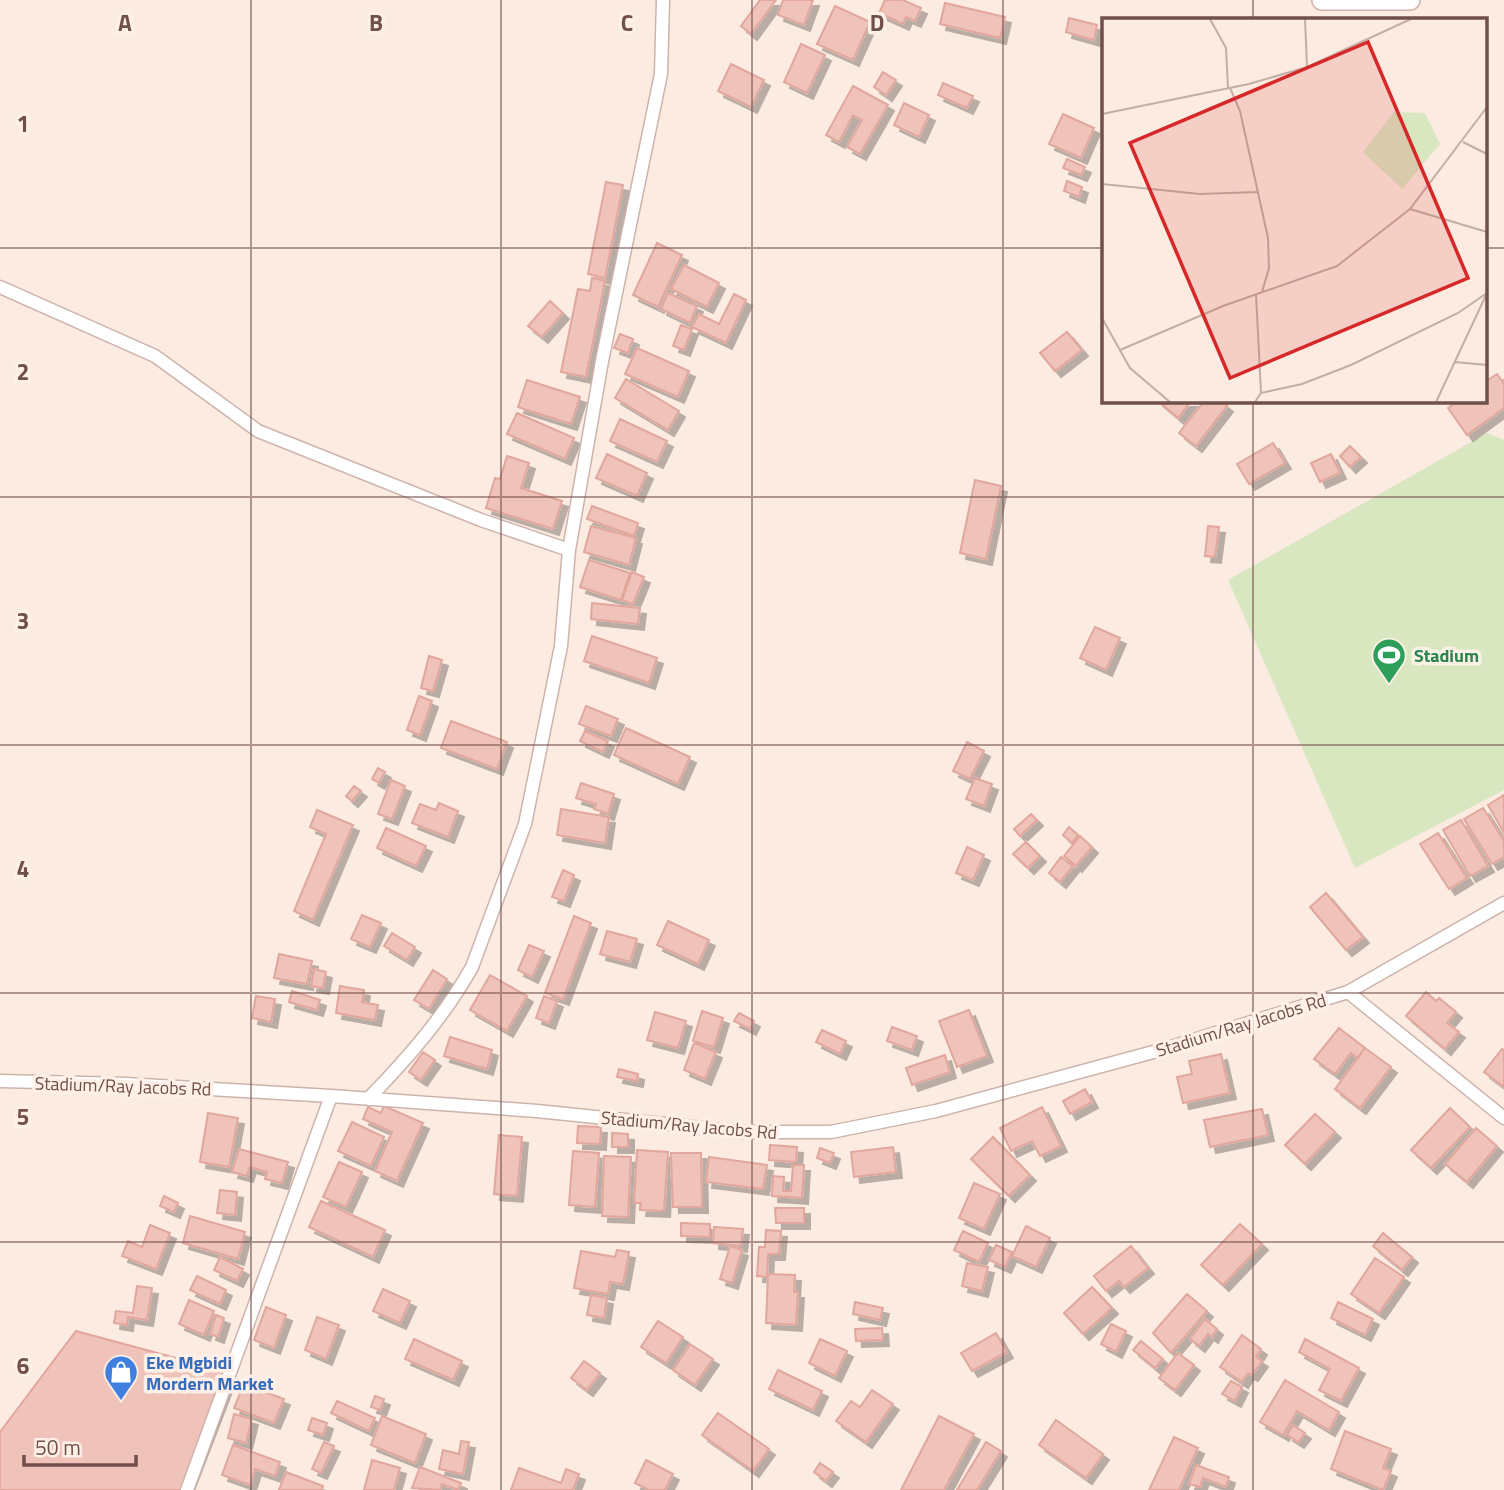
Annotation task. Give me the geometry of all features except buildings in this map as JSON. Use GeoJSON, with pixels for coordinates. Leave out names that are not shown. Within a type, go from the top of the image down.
{"type":"FeatureCollection","features":[{"type":"Feature","properties":{"kind":"main road"},"geometry":{"type":"LineString","coordinates":[[1322,0],[1410,0]]}},
{"type":"Feature","properties":{"kind":"street"},"geometry":{"type":"LineString","coordinates":[[368,1100],[411,1054],[460,988],[472,967],[525,824],[561,646],[569,550],[602,360],[661,74],[663,0]]}},
{"type":"Feature","properties":{"kind":"street"},"geometry":{"type":"LineString","coordinates":[[0,287],[155,356],[258,431],[481,520],[569,550]]}},
{"type":"Feature","properties":{"kind":"street","name":"Stadium/Ray Jacobs Rd"},"geometry":{"type":"LineString","coordinates":[[0,1081],[125,1084],[331,1096],[537,1111],[742,1132],[831,1132],[936,1111],[1168,1048],[1348,992],[1504,903]]}},
{"type":"Feature","properties":{"kind":"street"},"geometry":{"type":"LineString","coordinates":[[1348,992],[1504,1118]]}},
{"type":"Feature","properties":{"kind":"street"},"geometry":{"type":"LineString","coordinates":[[187,1490],[331,1096]]}},
{"type":"Feature","properties":{"kind":"green space","name":"Stadium"},"geometry":{"type":"Polygon","coordinates":[[[1487,433],[1504,440],[1504,790],[1355,868],[1228,580],[1487,433]]]}},
{"type":"Feature","properties":{"kind":"place","name":"Stadium"},"geometry":{"type":"Point","coordinates":[1389,685]}},
{"type":"Feature","properties":{"kind":"place","name":"Eke Mgbidi Mordern Market"},"geometry":{"type":"Point","coordinates":[121,1402]}}]}
